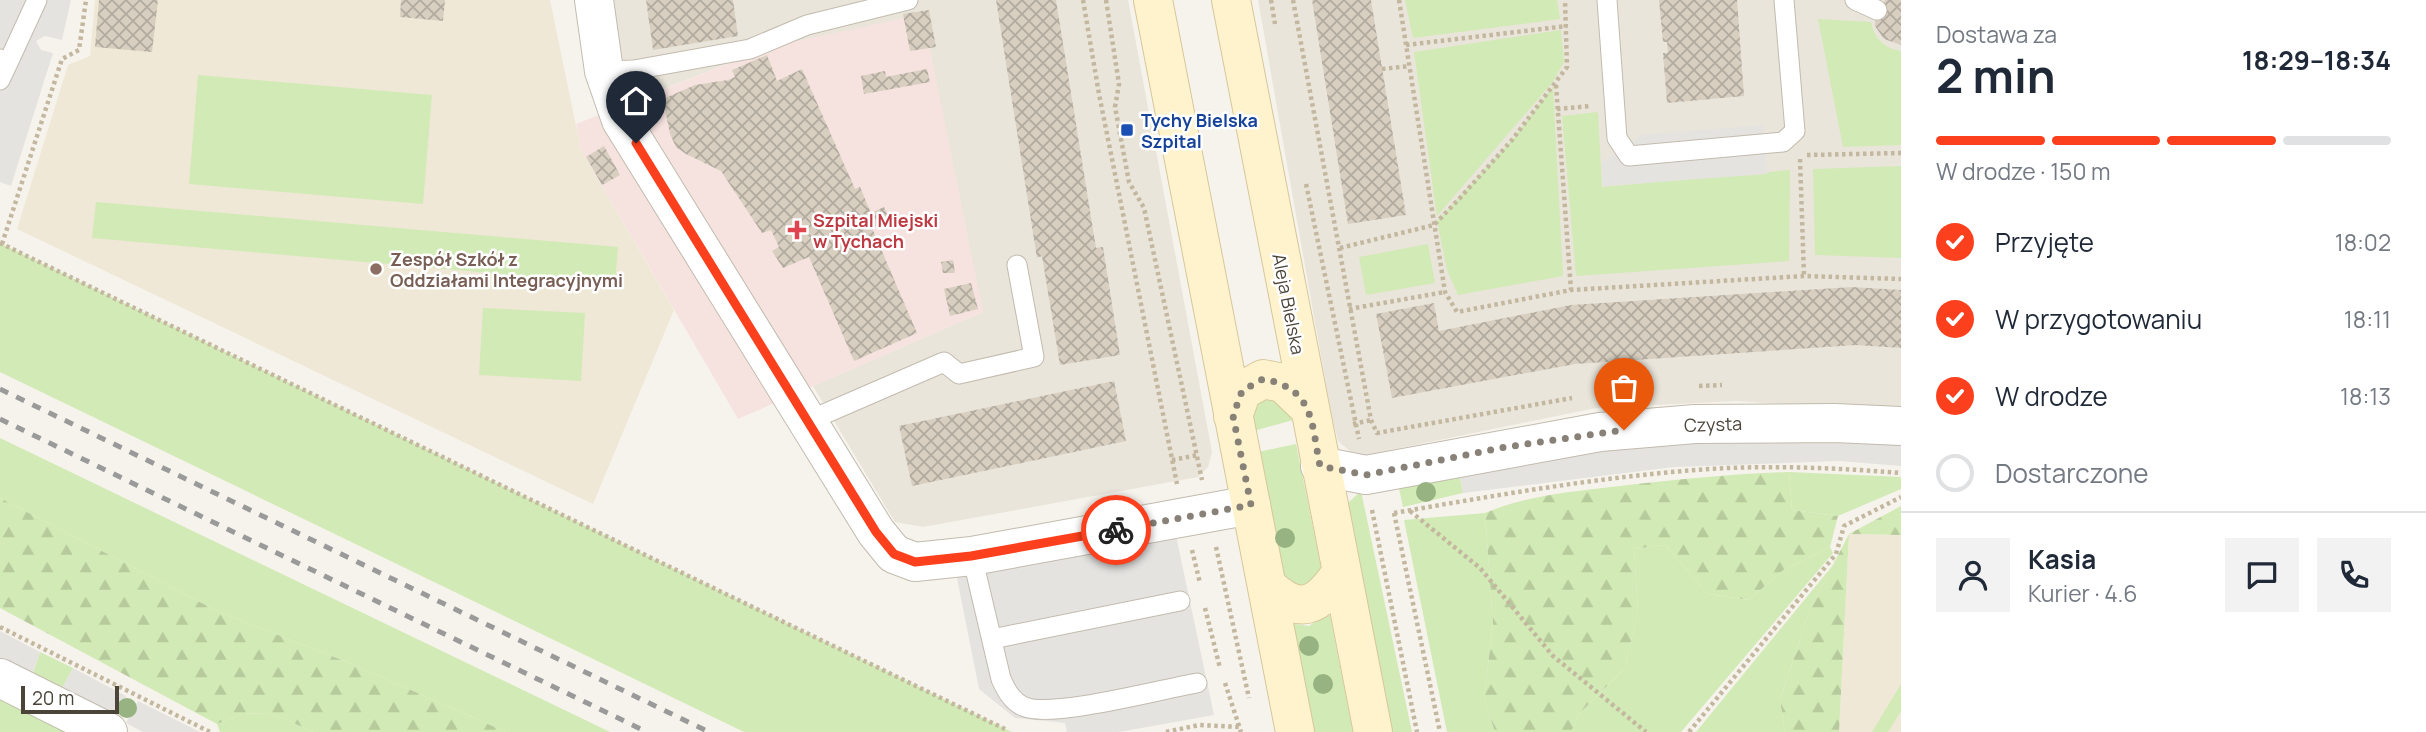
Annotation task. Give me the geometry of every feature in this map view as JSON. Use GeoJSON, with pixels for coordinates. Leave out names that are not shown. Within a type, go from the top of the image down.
{"type":"FeatureCollection","features":[{"type":"Feature","properties":{"kind":"main road"},"geometry":{"type":"LineString","coordinates":[[1153,0],[1295,732]]}},
{"type":"Feature","properties":{"kind":"main road","name":"Aleja Bielska"},"geometry":{"type":"LineString","coordinates":[[1231,0],[1373,732]]}},
{"type":"Feature","properties":{"kind":"main road"},"geometry":{"type":"LineString","coordinates":[[1233,416],[1242,391],[1263,379],[1283,383],[1308,407]]}},
{"type":"Feature","properties":{"kind":"main road"},"geometry":{"type":"LineString","coordinates":[[1267,586],[1286,603],[1307,605],[1326,596],[1341,573]]}},
{"type":"Feature","properties":{"kind":"street"},"geometry":{"type":"LineString","coordinates":[[594,0],[604,71],[621,120],[876,532],[894,554],[915,562],[971,556],[1251,505]]}},
{"type":"Feature","properties":{"kind":"street","name":"Czysta"},"geometry":{"type":"LineString","coordinates":[[1320,466],[1376,473],[1600,432],[1695,424],[1770,422],[1901,426]]}},
{"type":"Feature","properties":{"kind":"street"},"geometry":{"type":"LineString","coordinates":[[0,678],[108,732]]}},
{"type":"Feature","properties":{"kind":"lane"},"geometry":{"type":"LineString","coordinates":[[3,67],[37,0]]}},
{"type":"Feature","properties":{"kind":"lane"},"geometry":{"type":"LineString","coordinates":[[604,71],[634,70],[750,49],[807,25],[908,0]]}},
{"type":"Feature","properties":{"kind":"lane"},"geometry":{"type":"LineString","coordinates":[[1607,0],[1617,138],[1629,156],[1783,142],[1795,131],[1784,0]]}},
{"type":"Feature","properties":{"kind":"lane"},"geometry":{"type":"LineString","coordinates":[[1855,0],[1877,10]]}},
{"type":"Feature","properties":{"kind":"lane"},"geometry":{"type":"LineString","coordinates":[[808,421],[944,362],[959,374],[1034,357],[1017,265]]}},
{"type":"Feature","properties":{"kind":"lane"},"geometry":{"type":"LineString","coordinates":[[971,556],[1001,679],[1008,695],[1025,707],[1050,710],[1197,683]]}},
{"type":"Feature","properties":{"kind":"lane"},"geometry":{"type":"LineString","coordinates":[[992,639],[1180,601]]}},
{"type":"Feature","properties":{"kind":"path"},"geometry":{"type":"LineString","coordinates":[[86,0],[79,50],[62,59],[1,244],[1012,732]]}},
{"type":"Feature","properties":{"kind":"path"},"geometry":{"type":"LineString","coordinates":[[1083,0],[1099,94],[1172,460],[1197,515],[1252,707]]}},
{"type":"Feature","properties":{"kind":"path"},"geometry":{"type":"LineString","coordinates":[[1105,0],[1119,84],[1115,107],[1129,182],[1144,208],[1196,455],[1197,515],[1217,662],[1241,729],[1199,725],[1166,732]]}},
{"type":"Feature","properties":{"kind":"path"},"geometry":{"type":"LineString","coordinates":[[1271,0],[1275,26]]}},
{"type":"Feature","properties":{"kind":"path"},"geometry":{"type":"LineString","coordinates":[[1293,0],[1349,309],[1371,420],[1377,433],[1377,547],[1417,732]]}},
{"type":"Feature","properties":{"kind":"path"},"geometry":{"type":"LineString","coordinates":[[1399,0],[1445,292],[1457,312],[1571,290],[1804,276],[1901,279]]}},
{"type":"Feature","properties":{"kind":"path"},"geometry":{"type":"LineString","coordinates":[[1340,248],[1434,225],[1512,140],[1567,67],[1565,0]]}},
{"type":"Feature","properties":{"kind":"path"},"geometry":{"type":"LineString","coordinates":[[1406,45],[1567,26]]}},
{"type":"Feature","properties":{"kind":"path"},"geometry":{"type":"LineString","coordinates":[[1382,69],[1410,66]]}},
{"type":"Feature","properties":{"kind":"path"},"geometry":{"type":"LineString","coordinates":[[1555,84],[1571,290]]}},
{"type":"Feature","properties":{"kind":"path"},"geometry":{"type":"LineString","coordinates":[[1804,276],[1800,155],[1901,153]]}},
{"type":"Feature","properties":{"kind":"path"},"geometry":{"type":"LineString","coordinates":[[1305,177],[1355,423],[1394,513],[1440,732]]}},
{"type":"Feature","properties":{"kind":"path"},"geometry":{"type":"LineString","coordinates":[[1349,309],[1445,292]]}},
{"type":"Feature","properties":{"kind":"path"},"geometry":{"type":"LineString","coordinates":[[1694,386],[1735,386]]}},
{"type":"Feature","properties":{"kind":"path"},"geometry":{"type":"LineString","coordinates":[[1377,433],[1584,397]]}},
{"type":"Feature","properties":{"kind":"path"},"geometry":{"type":"LineString","coordinates":[[1345,425],[1371,420]]}},
{"type":"Feature","properties":{"kind":"path"},"geometry":{"type":"LineString","coordinates":[[1172,460],[1196,455]]}},
{"type":"Feature","properties":{"kind":"path"},"geometry":{"type":"LineString","coordinates":[[1394,513],[1568,484],[1712,469],[1787,467],[1901,473]]}},
{"type":"Feature","properties":{"kind":"path"},"geometry":{"type":"LineString","coordinates":[[1689,732],[1836,554],[1844,526],[1901,497]]}},
{"type":"Feature","properties":{"kind":"path"},"geometry":{"type":"LineString","coordinates":[[1410,510],[1480,569],[1553,656],[1646,732]]}},
{"type":"Feature","properties":{"kind":"path"},"geometry":{"type":"LineString","coordinates":[[0,627],[210,732]]}},
{"type":"Feature","properties":{"kind":"shaded area"},"geometry":{"type":"Polygon","coordinates":[[[0,0],[71,0],[62,40],[45,36],[36,41],[41,50],[53,53],[11,186],[0,182],[0,0]]]}},
{"type":"Feature","properties":{"kind":"shaded area","name":"Zespół Szkół z Oddziałami Integracyjnymi"},"geometry":{"type":"Polygon","coordinates":[[[95,0],[550,0],[581,150],[674,310],[593,504],[17,229],[68,65],[90,56],[95,0]]]}},
{"type":"Feature","properties":{"kind":"shaded area"},"geometry":{"type":"Polygon","coordinates":[[[608,0],[1128,0],[1212,452],[1208,467],[1198,477],[923,527],[895,522],[813,386],[983,312],[770,47],[628,103],[608,0]]]}},
{"type":"Feature","properties":{"kind":"shaded area"},"geometry":{"type":"Polygon","coordinates":[[[1258,0],[1901,0],[1901,412],[1736,401],[1596,408],[1361,456],[1352,453],[1338,441],[1331,413],[1258,0]]]}},
{"type":"Feature","properties":{"kind":"shaded area","name":"Szpital Miejski w Tychach"},"geometry":{"type":"Polygon","coordinates":[[[923,14],[983,312],[738,419],[581,150],[576,124],[770,47],[923,14]]]}},
{"type":"Feature","properties":{"kind":"shaded area"},"geometry":{"type":"Polygon","coordinates":[[[1763,125],[1767,174],[1603,186],[1602,163],[1641,135],[1763,125]]]}},
{"type":"Feature","properties":{"kind":"shaded area"},"geometry":{"type":"Polygon","coordinates":[[[1689,439],[1901,441],[1901,466],[1839,461],[1674,467],[1463,493],[1459,471],[1689,439]]]}},
{"type":"Feature","properties":{"kind":"shaded area"},"geometry":{"type":"Polygon","coordinates":[[[1175,531],[1214,715],[1119,732],[1067,732],[1065,723],[1015,718],[979,689],[956,573],[1175,531]]]}},
{"type":"Feature","properties":{"kind":"shaded area"},"geometry":{"type":"Polygon","coordinates":[[[1849,534],[1901,535],[1901,732],[1839,732],[1849,534]]]}},
{"type":"Feature","properties":{"kind":"shaded area"},"geometry":{"type":"Polygon","coordinates":[[[0,631],[40,652],[32,676],[0,659],[0,631]]]}},
{"type":"Feature","properties":{"kind":"shaded area"},"geometry":{"type":"Polygon","coordinates":[[[73,668],[126,696],[117,718],[61,690],[73,668]]]}},
{"type":"Feature","properties":{"kind":"shaded area"},"geometry":{"type":"Polygon","coordinates":[[[138,701],[200,732],[143,732],[126,723],[138,701]]]}},
{"type":"Feature","properties":{"kind":"green space"},"geometry":{"type":"Polygon","coordinates":[[[1405,0],[1557,0],[1560,19],[1413,38],[1405,0]]]}},
{"type":"Feature","properties":{"kind":"green space"},"geometry":{"type":"Polygon","coordinates":[[[1818,19],[1871,22],[1881,42],[1901,51],[1901,145],[1843,147],[1818,19]]]}},
{"type":"Feature","properties":{"kind":"green space"},"geometry":{"type":"Polygon","coordinates":[[[1561,30],[1564,62],[1552,83],[1437,216],[1414,52],[1561,30]]]}},
{"type":"Feature","properties":{"kind":"green space"},"geometry":{"type":"Polygon","coordinates":[[[198,75],[432,95],[423,204],[189,184],[198,75]]]}},
{"type":"Feature","properties":{"kind":"green space"},"geometry":{"type":"Polygon","coordinates":[[[1553,86],[1563,276],[1458,295],[1447,270],[1437,221],[1512,140],[1553,86]]]}},
{"type":"Feature","properties":{"kind":"green space"},"geometry":{"type":"Polygon","coordinates":[[[1598,112],[1602,187],[1790,170],[1789,261],[1576,276],[1562,116],[1598,112]]]}},
{"type":"Feature","properties":{"kind":"green space"},"geometry":{"type":"Polygon","coordinates":[[[1901,166],[1901,258],[1815,255],[1813,169],[1901,166]]]}},
{"type":"Feature","properties":{"kind":"green space"},"geometry":{"type":"Polygon","coordinates":[[[96,202],[618,247],[615,284],[92,238],[96,202]]]}},
{"type":"Feature","properties":{"kind":"green space"},"geometry":{"type":"Polygon","coordinates":[[[0,243],[1012,732],[744,732],[0,372],[0,243]]]}},
{"type":"Feature","properties":{"kind":"green space"},"geometry":{"type":"Polygon","coordinates":[[[1428,244],[1435,283],[1366,295],[1359,257],[1428,244]]]}},
{"type":"Feature","properties":{"kind":"green space"},"geometry":{"type":"Polygon","coordinates":[[[483,308],[585,313],[581,381],[479,375],[483,308]]]}},
{"type":"Feature","properties":{"kind":"green space"},"geometry":{"type":"Polygon","coordinates":[[[1262,397],[1274,397],[1292,410],[1293,420],[1250,432],[1252,404],[1262,397]]]}},
{"type":"Feature","properties":{"kind":"green space"},"geometry":{"type":"Polygon","coordinates":[[[0,438],[610,732],[506,732],[352,664],[219,612],[0,498],[0,438]]]}},
{"type":"Feature","properties":{"kind":"green space"},"geometry":{"type":"Polygon","coordinates":[[[1296,444],[1322,572],[1307,585],[1293,586],[1281,575],[1253,453],[1296,444]]]}},
{"type":"Feature","properties":{"kind":"green space"},"geometry":{"type":"Polygon","coordinates":[[[1459,471],[1463,493],[1403,507],[1398,484],[1459,471]]]}},
{"type":"Feature","properties":{"kind":"green space"},"geometry":{"type":"Polygon","coordinates":[[[1789,472],[1901,477],[1901,489],[1838,516],[1792,510],[1789,472]]]}},
{"type":"Feature","properties":{"kind":"green space"},"geometry":{"type":"Polygon","coordinates":[[[1789,472],[1792,510],[1838,516],[1830,547],[1782,571],[1749,600],[1708,594],[1665,545],[1634,549],[1638,609],[1625,668],[1579,714],[1571,732],[1495,732],[1484,699],[1493,623],[1485,513],[1531,499],[1579,491],[1789,472]]]}},
{"type":"Feature","properties":{"kind":"green space"},"geometry":{"type":"Polygon","coordinates":[[[1361,491],[1412,732],[1390,732],[1347,518],[1349,502],[1361,491]]]}},
{"type":"Feature","properties":{"kind":"green space"},"geometry":{"type":"Polygon","coordinates":[[[0,498],[219,612],[352,664],[506,732],[314,732],[270,713],[242,714],[217,724],[0,608],[0,498]]]}},
{"type":"Feature","properties":{"kind":"green space"},"geometry":{"type":"Polygon","coordinates":[[[1901,506],[1901,535],[1849,534],[1901,506]]]}},
{"type":"Feature","properties":{"kind":"green space"},"geometry":{"type":"Polygon","coordinates":[[[1485,513],[1493,623],[1484,699],[1495,732],[1447,732],[1404,520],[1485,513]]]}},
{"type":"Feature","properties":{"kind":"green space"},"geometry":{"type":"Polygon","coordinates":[[[1849,534],[1839,732],[1785,732],[1780,700],[1810,609],[1849,534]]]}},
{"type":"Feature","properties":{"kind":"green space"},"geometry":{"type":"Polygon","coordinates":[[[1665,545],[1708,594],[1749,600],[1782,571],[1830,547],[1833,553],[1681,732],[1571,732],[1579,714],[1625,668],[1638,609],[1634,549],[1665,545]]]}},
{"type":"Feature","properties":{"kind":"green space"},"geometry":{"type":"Polygon","coordinates":[[[1833,565],[1810,609],[1780,700],[1785,732],[1696,732],[1833,565]]]}},
{"type":"Feature","properties":{"kind":"green space"},"geometry":{"type":"Polygon","coordinates":[[[1325,615],[1330,616],[1353,732],[1310,732],[1288,623],[1309,626],[1325,615]]]}},
{"type":"Feature","properties":{"kind":"green space"},"geometry":{"type":"Polygon","coordinates":[[[40,652],[73,668],[63,687],[32,676],[40,652]]]}},
{"type":"Feature","properties":{"kind":"green space"},"geometry":{"type":"Polygon","coordinates":[[[1901,684],[1901,711],[1888,732],[1872,732],[1901,684]]]}},
{"type":"Feature","properties":{"kind":"green space"},"geometry":{"type":"Polygon","coordinates":[[[0,693],[79,732],[0,732],[0,693]]]}},
{"type":"Feature","properties":{"kind":"green space"},"geometry":{"type":"Polygon","coordinates":[[[270,713],[314,732],[220,732],[217,724],[242,714],[270,713]]]}},
{"type":"Feature","properties":{"kind":"building"},"geometry":{"type":"Polygon","coordinates":[[[99,0],[158,0],[152,52],[95,47],[99,0]]]}},
{"type":"Feature","properties":{"kind":"building"},"geometry":{"type":"Polygon","coordinates":[[[401,0],[445,0],[443,21],[400,17],[401,0]]]}},
{"type":"Feature","properties":{"kind":"building"},"geometry":{"type":"Polygon","coordinates":[[[646,0],[733,0],[738,36],[653,50],[646,0]]]}},
{"type":"Feature","properties":{"kind":"building"},"geometry":{"type":"Polygon","coordinates":[[[996,0],[1056,0],[1096,248],[1103,247],[1120,355],[1060,365],[1042,256],[1037,258],[996,0]]]}},
{"type":"Feature","properties":{"kind":"building"},"geometry":{"type":"Polygon","coordinates":[[[1312,0],[1371,0],[1406,215],[1348,224],[1312,0]]]}},
{"type":"Feature","properties":{"kind":"building"},"geometry":{"type":"Polygon","coordinates":[[[1659,0],[1737,0],[1744,96],[1667,103],[1663,53],[1668,53],[1667,42],[1663,42],[1659,0]]]}},
{"type":"Feature","properties":{"kind":"building"},"geometry":{"type":"Polygon","coordinates":[[[1885,0],[1901,0],[1901,45],[1884,39],[1875,26],[1875,18],[1885,0]]]}},
{"type":"Feature","properties":{"kind":"building"},"geometry":{"type":"Polygon","coordinates":[[[929,10],[936,47],[910,51],[903,14],[929,10]]]}},
{"type":"Feature","properties":{"kind":"building"},"geometry":{"type":"Polygon","coordinates":[[[767,55],[777,81],[802,69],[855,189],[860,187],[871,213],[884,207],[890,220],[872,228],[917,333],[854,361],[809,257],[783,268],[772,251],[779,247],[771,230],[762,233],[721,171],[676,147],[670,134],[663,99],[695,85],[728,80],[735,77],[732,70],[767,55]]]}},
{"type":"Feature","properties":{"kind":"building"},"geometry":{"type":"Polygon","coordinates":[[[927,69],[930,82],[864,94],[861,76],[885,71],[886,77],[927,69]]]}},
{"type":"Feature","properties":{"kind":"building"},"geometry":{"type":"Polygon","coordinates":[[[604,146],[620,175],[602,185],[586,157],[604,146]]]}},
{"type":"Feature","properties":{"kind":"building"},"geometry":{"type":"Polygon","coordinates":[[[953,260],[955,273],[943,273],[941,262],[953,260]]]}},
{"type":"Feature","properties":{"kind":"building"},"geometry":{"type":"Polygon","coordinates":[[[971,283],[978,309],[950,316],[944,289],[971,283]]]}},
{"type":"Feature","properties":{"kind":"building"},"geometry":{"type":"Polygon","coordinates":[[[1852,287],[1901,290],[1901,348],[1856,345],[1575,364],[1392,398],[1376,314],[1434,303],[1439,331],[1571,305],[1852,287]]]}},
{"type":"Feature","properties":{"kind":"building"},"geometry":{"type":"Polygon","coordinates":[[[1114,381],[1126,441],[912,486],[899,426],[1114,381]]]}},
{"type":"Feature","properties":{"kind":"railway"},"geometry":{"type":"LineString","coordinates":[[0,389],[709,732]]}},
{"type":"Feature","properties":{"kind":"railway"},"geometry":{"type":"LineString","coordinates":[[0,419],[647,732]]}},
{"type":"Feature","properties":{"kind":"way so far"},"geometry":{"type":"LineString","coordinates":[[1116,530],[1251,505],[1233,416],[1242,391],[1263,379],[1283,383],[1308,407],[1320,466],[1366,475],[1506,447],[1624,430]]}},
{"type":"Feature","properties":{"kind":"place","name":"Tychy Bielska Szpital"},"geometry":{"type":"Point","coordinates":[1127,130]}},
{"type":"Feature","properties":{"kind":"place","name":"Szpital Miejski w Tychach"},"geometry":{"type":"Point","coordinates":[797,230]}},
{"type":"Feature","properties":{"kind":"place","name":"Zespół Szkół z Oddziałami Integracyjnymi"},"geometry":{"type":"Point","coordinates":[376,269]}},
{"type":"Feature","properties":{"kind":"route"},"geometry":{"type":"LineString","coordinates":[[636,143],[876,532],[894,554],[915,562],[971,556],[1116,530]]}}]}
